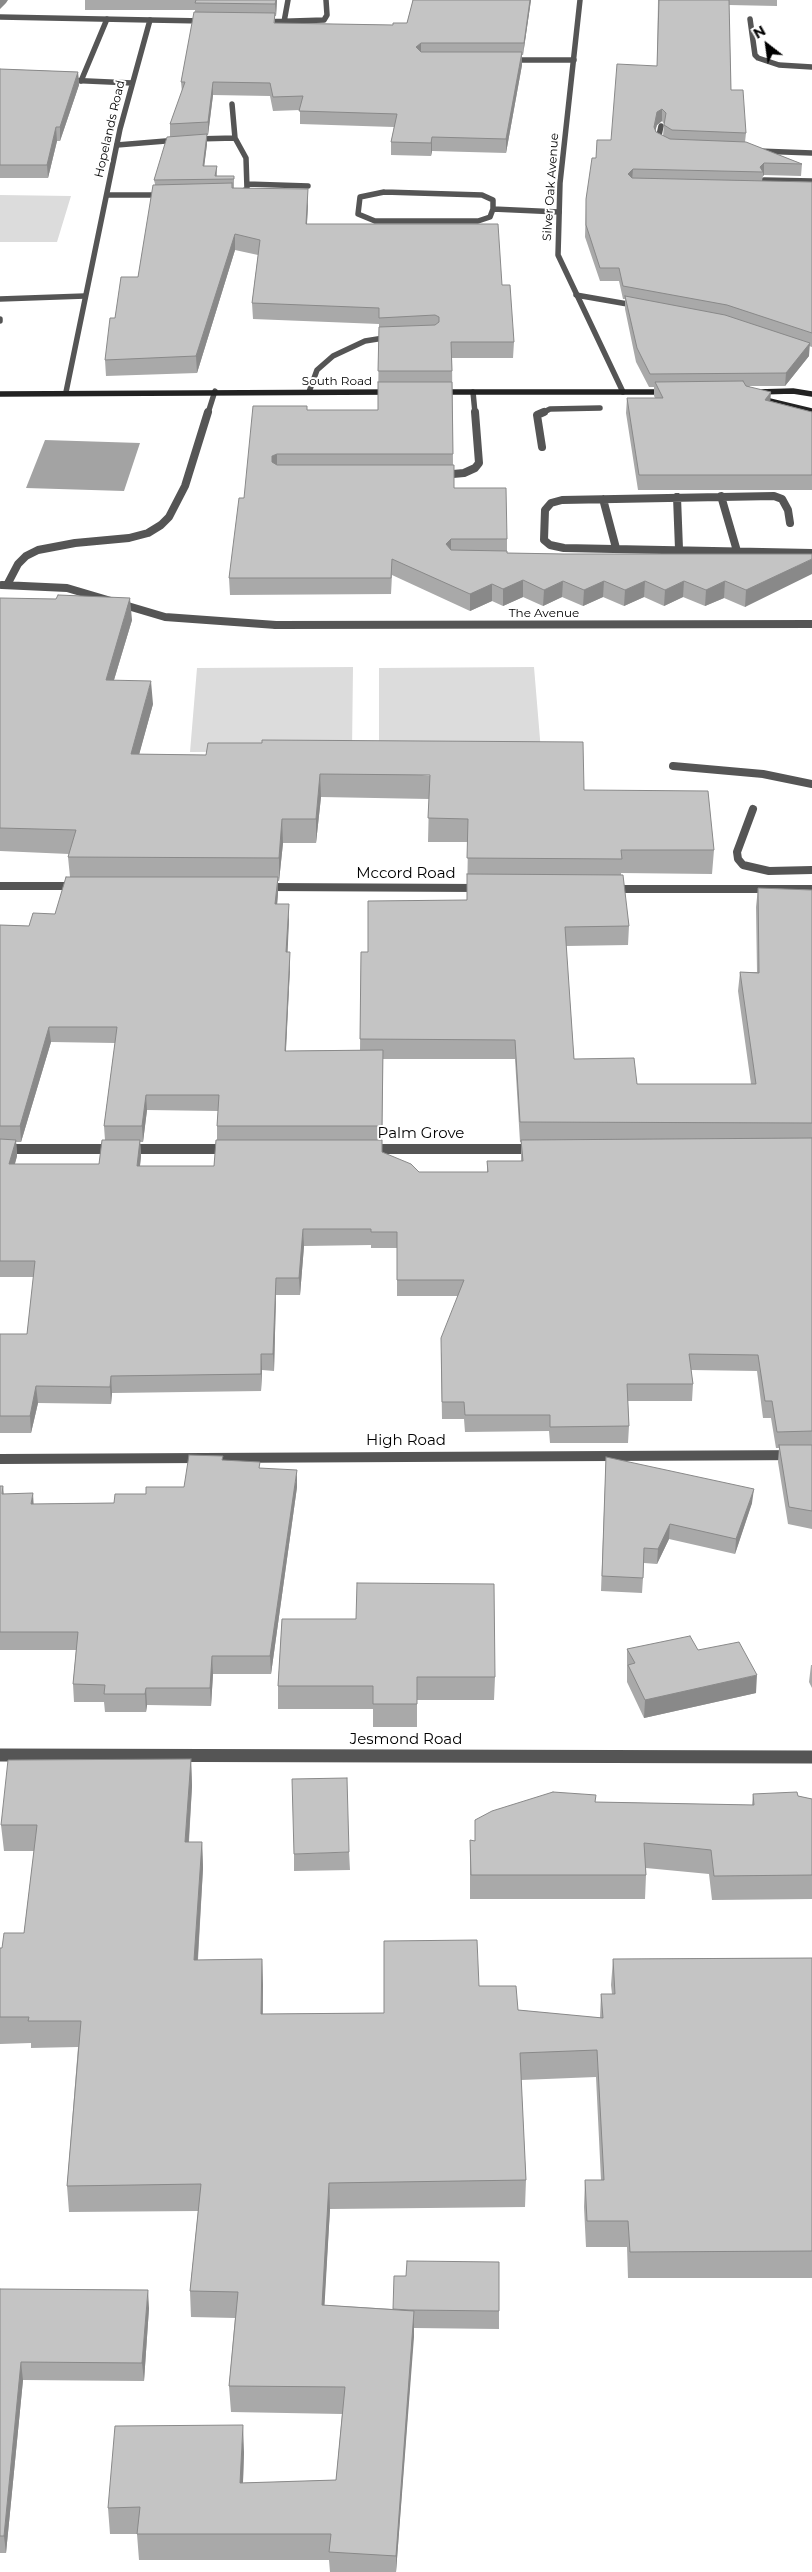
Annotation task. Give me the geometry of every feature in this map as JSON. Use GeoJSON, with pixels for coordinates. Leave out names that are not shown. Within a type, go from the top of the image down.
{"type":"FeatureCollection","features":[{"type":"Feature","properties":{"kind":"main road"},"geometry":{"type":"LineString","coordinates":[[812,389],[753,395],[812,410]]}},
{"type":"Feature","properties":{"kind":"main road","name":"South Road"},"geometry":{"type":"LineString","coordinates":[[0,394],[215,391],[395,392]]}},
{"type":"Feature","properties":{"kind":"main road"},"geometry":{"type":"LineString","coordinates":[[793,391],[812,394]]}},
{"type":"Feature","properties":{"kind":"main road"},"geometry":{"type":"LineString","coordinates":[[434,392],[670,392]]}},
{"type":"Feature","properties":{"kind":"street"},"geometry":{"type":"LineString","coordinates":[[284,22],[288,0]]}},
{"type":"Feature","properties":{"kind":"street"},"geometry":{"type":"LineString","coordinates":[[257,22],[324,20],[327,15],[326,0]]}},
{"type":"Feature","properties":{"kind":"street","name":"Silver Oak Avenue"},"geometry":{"type":"LineString","coordinates":[[580,0],[560,183],[558,255],[623,392]]}},
{"type":"Feature","properties":{"kind":"street"},"geometry":{"type":"LineString","coordinates":[[0,17],[211,21]]}},
{"type":"Feature","properties":{"kind":"street"},"geometry":{"type":"LineString","coordinates":[[750,18],[755,55],[758,58],[779,65],[812,67]]}},
{"type":"Feature","properties":{"kind":"street"},"geometry":{"type":"LineString","coordinates":[[81,81],[107,19]]}},
{"type":"Feature","properties":{"kind":"street","name":"Hopelands Road"},"geometry":{"type":"LineString","coordinates":[[66,392],[117,145],[150,20]]}},
{"type":"Feature","properties":{"kind":"street"},"geometry":{"type":"LineString","coordinates":[[507,60],[574,60]]}},
{"type":"Feature","properties":{"kind":"street"},"geometry":{"type":"LineString","coordinates":[[54,80],[132,83]]}},
{"type":"Feature","properties":{"kind":"street"},"geometry":{"type":"LineString","coordinates":[[229,195],[247,189],[246,158],[235,138],[232,104]]}},
{"type":"Feature","properties":{"kind":"street"},"geometry":{"type":"LineString","coordinates":[[661,126],[658,140],[670,147]]}},
{"type":"Feature","properties":{"kind":"street"},"geometry":{"type":"LineString","coordinates":[[117,145],[171,140],[235,138]]}},
{"type":"Feature","properties":{"kind":"street"},"geometry":{"type":"LineString","coordinates":[[747,151],[812,153]]}},
{"type":"Feature","properties":{"kind":"street"},"geometry":{"type":"LineString","coordinates":[[764,180],[812,181]]}},
{"type":"Feature","properties":{"kind":"street"},"geometry":{"type":"LineString","coordinates":[[247,184],[308,186]]}},
{"type":"Feature","properties":{"kind":"street"},"geometry":{"type":"LineString","coordinates":[[384,192],[482,195],[493,200],[493,209],[490,217],[478,221],[375,221],[358,214],[360,197],[384,192]]}},
{"type":"Feature","properties":{"kind":"street"},"geometry":{"type":"LineString","coordinates":[[106,194],[171,196]]}},
{"type":"Feature","properties":{"kind":"street"},"geometry":{"type":"LineString","coordinates":[[493,209],[559,212]]}},
{"type":"Feature","properties":{"kind":"street"},"geometry":{"type":"LineString","coordinates":[[576,295],[651,308]]}},
{"type":"Feature","properties":{"kind":"street"},"geometry":{"type":"LineString","coordinates":[[0,299],[85,296]]}},
{"type":"Feature","properties":{"kind":"street"},"geometry":{"type":"LineString","coordinates":[[309,392],[317,370],[333,356],[365,341],[395,337]]}},
{"type":"Feature","properties":{"kind":"street"},"geometry":{"type":"LineString","coordinates":[[3,585],[18,564],[26,556],[38,550],[75,543],[129,538],[148,533],[161,525],[169,517],[185,486],[215,391]]}},
{"type":"Feature","properties":{"kind":"street"},"geometry":{"type":"LineString","coordinates":[[435,475],[464,473],[475,468],[479,463],[472,392]]}},
{"type":"Feature","properties":{"kind":"street"},"geometry":{"type":"LineString","coordinates":[[542,447],[537,415],[550,409],[600,408]]}},
{"type":"Feature","properties":{"kind":"street"},"geometry":{"type":"LineString","coordinates":[[790,523],[788,510],[782,499],[757,495],[562,500],[551,503],[545,510],[544,540],[550,545],[564,548],[812,553]]}},
{"type":"Feature","properties":{"kind":"street"},"geometry":{"type":"LineString","coordinates":[[721,496],[737,551]]}},
{"type":"Feature","properties":{"kind":"street"},"geometry":{"type":"LineString","coordinates":[[677,497],[679,549]]}},
{"type":"Feature","properties":{"kind":"street"},"geometry":{"type":"LineString","coordinates":[[603,499],[616,548]]}},
{"type":"Feature","properties":{"kind":"street","name":"The Avenue"},"geometry":{"type":"LineString","coordinates":[[3,585],[68,588],[165,617],[276,625],[812,624]]}},
{"type":"Feature","properties":{"kind":"street"},"geometry":{"type":"LineString","coordinates":[[673,766],[763,774],[812,784]]}},
{"type":"Feature","properties":{"kind":"street"},"geometry":{"type":"LineString","coordinates":[[753,808],[737,852],[738,859],[753,870],[812,870]]}},
{"type":"Feature","properties":{"kind":"street"},"geometry":{"type":"LineString","coordinates":[[0,886],[87,886]]}},
{"type":"Feature","properties":{"kind":"street","name":"Mccord Road"},"geometry":{"type":"LineString","coordinates":[[255,887],[484,888]]}},
{"type":"Feature","properties":{"kind":"street"},"geometry":{"type":"LineString","coordinates":[[603,889],[812,889]]}},
{"type":"Feature","properties":{"kind":"street"},"geometry":{"type":"LineString","coordinates":[[0,1149],[238,1149]]}},
{"type":"Feature","properties":{"kind":"street","name":"Palm Grove"},"geometry":{"type":"LineString","coordinates":[[356,1149],[545,1149]]}},
{"type":"Feature","properties":{"kind":"street","name":"High Road"},"geometry":{"type":"LineString","coordinates":[[0,1460],[812,1455]]}},
{"type":"Feature","properties":{"kind":"street","name":"Jesmond Road"},"geometry":{"type":"LineString","coordinates":[[0,1754],[812,1757]]}},
{"type":"Feature","properties":{"kind":"shaded area"},"geometry":{"type":"Polygon","coordinates":[[[0,195],[71,196],[57,242],[0,242],[0,195]]]}},
{"type":"Feature","properties":{"kind":"shaded area"},"geometry":{"type":"Polygon","coordinates":[[[45,440],[140,443],[124,491],[26,488],[45,440]]]}},
{"type":"Feature","properties":{"kind":"shaded area"},"geometry":{"type":"Polygon","coordinates":[[[353,667],[352,751],[190,752],[197,668],[353,667]]]}},
{"type":"Feature","properties":{"kind":"shaded area"},"geometry":{"type":"Polygon","coordinates":[[[534,667],[541,751],[379,752],[379,668],[534,667]]]}},
{"type":"Feature","properties":{"kind":"building"},"geometry":{"type":"Polygon","coordinates":[[[196,0],[276,0],[275,4],[195,3],[196,0]]]}},
{"type":"Feature","properties":{"kind":"building"},"geometry":{"type":"Polygon","coordinates":[[[413,0],[530,0],[524,43],[421,43],[416,47],[421,52],[522,52],[506,139],[432,137],[431,143],[391,142],[397,114],[299,111],[303,96],[273,97],[270,83],[213,82],[208,122],[170,124],[185,82],[181,82],[194,12],[275,13],[274,23],[393,25],[393,23],[407,23],[413,0]]]}},
{"type":"Feature","properties":{"kind":"building"},"geometry":{"type":"Polygon","coordinates":[[[659,0],[729,0],[731,90],[743,90],[746,133],[672,130],[664,125],[666,113],[662,109],[657,112],[654,127],[656,132],[670,139],[746,142],[802,164],[764,163],[760,167],[763,172],[633,169],[628,174],[632,178],[812,182],[812,333],[727,305],[623,286],[619,268],[600,268],[586,225],[586,199],[592,158],[596,158],[597,140],[611,140],[617,64],[657,66],[659,0]]]}},
{"type":"Feature","properties":{"kind":"building"},"geometry":{"type":"Polygon","coordinates":[[[0,69],[78,72],[60,127],[56,127],[47,165],[0,165],[0,69]]]}},
{"type":"Feature","properties":{"kind":"building"},"geometry":{"type":"Polygon","coordinates":[[[207,134],[203,166],[217,166],[215,176],[234,176],[234,179],[154,180],[167,137],[207,134]]]}},
{"type":"Feature","properties":{"kind":"building"},"geometry":{"type":"Polygon","coordinates":[[[232,183],[232,188],[308,189],[306,224],[498,224],[502,285],[510,285],[514,342],[451,342],[452,371],[378,371],[379,327],[435,325],[439,322],[439,317],[435,315],[379,318],[379,308],[252,303],[260,240],[235,234],[196,356],[105,360],[110,318],[115,318],[121,277],[138,277],[153,185],[232,183]]]}},
{"type":"Feature","properties":{"kind":"building"},"geometry":{"type":"Polygon","coordinates":[[[625,296],[725,315],[810,343],[786,373],[650,374],[637,348],[625,296]]]}},
{"type":"Feature","properties":{"kind":"building"},"geometry":{"type":"Polygon","coordinates":[[[743,381],[746,386],[771,392],[765,400],[812,412],[812,475],[639,475],[627,398],[663,398],[655,382],[743,381]]]}},
{"type":"Feature","properties":{"kind":"building"},"geometry":{"type":"Polygon","coordinates":[[[378,382],[452,382],[453,454],[277,454],[272,456],[272,462],[277,465],[454,465],[454,488],[506,488],[507,539],[451,539],[446,544],[451,550],[564,554],[812,554],[812,559],[746,590],[725,581],[706,590],[684,581],[665,590],[645,581],[625,590],[604,581],[584,590],[563,581],[544,590],[523,580],[503,589],[492,584],[470,594],[392,559],[391,578],[229,578],[239,498],[244,498],[253,406],[307,406],[307,410],[378,410],[378,382]]]}},
{"type":"Feature","properties":{"kind":"building"},"geometry":{"type":"Polygon","coordinates":[[[58,595],[130,598],[106,680],[151,681],[131,754],[206,755],[208,743],[262,743],[262,740],[583,742],[584,790],[708,791],[714,850],[621,850],[622,859],[467,858],[468,819],[428,818],[430,775],[320,774],[316,819],[282,819],[279,858],[68,857],[76,830],[0,828],[0,598],[56,599],[58,595]]]}},
{"type":"Feature","properties":{"kind":"building"},"geometry":{"type":"Polygon","coordinates":[[[467,874],[623,875],[629,926],[565,927],[574,1059],[634,1058],[637,1084],[756,1084],[740,972],[759,973],[758,888],[812,890],[812,1123],[520,1122],[515,1040],[360,1039],[361,952],[368,952],[368,901],[467,900],[467,874]]]}},
{"type":"Feature","properties":{"kind":"building"},"geometry":{"type":"Polygon","coordinates":[[[66,877],[278,877],[275,904],[289,904],[286,952],[290,952],[285,1051],[383,1050],[382,1126],[217,1126],[219,1095],[146,1095],[142,1126],[104,1126],[117,1027],[49,1027],[20,1126],[0,1126],[0,925],[29,926],[33,913],[55,914],[66,877]]]}},
{"type":"Feature","properties":{"kind":"building"},"geometry":{"type":"Polygon","coordinates":[[[812,1138],[812,1431],[777,1432],[772,1401],[765,1401],[758,1355],[689,1354],[693,1384],[627,1384],[629,1426],[550,1427],[550,1415],[465,1415],[464,1402],[442,1402],[441,1338],[464,1280],[397,1280],[397,1232],[371,1232],[371,1229],[303,1229],[299,1278],[276,1278],[273,1354],[261,1354],[261,1374],[111,1376],[110,1387],[36,1386],[30,1416],[0,1416],[0,1334],[27,1334],[35,1261],[0,1261],[0,1139],[16,1140],[9,1164],[99,1164],[102,1140],[140,1140],[137,1166],[214,1166],[216,1140],[382,1140],[382,1152],[411,1164],[419,1172],[488,1172],[487,1161],[523,1161],[521,1140],[812,1138]]]}},
{"type":"Feature","properties":{"kind":"building"},"geometry":{"type":"Polygon","coordinates":[[[779,1445],[812,1445],[812,1511],[789,1507],[779,1445]]]}},
{"type":"Feature","properties":{"kind":"building"},"geometry":{"type":"Polygon","coordinates":[[[189,1455],[223,1456],[222,1460],[260,1462],[259,1468],[297,1470],[270,1656],[212,1656],[210,1688],[146,1688],[145,1694],[104,1694],[105,1685],[73,1684],[78,1632],[0,1632],[0,1486],[3,1486],[2,1494],[33,1493],[31,1504],[114,1503],[115,1494],[146,1494],[146,1487],[184,1487],[189,1455]]]}},
{"type":"Feature","properties":{"kind":"building"},"geometry":{"type":"Polygon","coordinates":[[[606,1457],[754,1489],[736,1539],[670,1524],[658,1549],[644,1548],[643,1578],[602,1576],[606,1457]]]}},
{"type":"Feature","properties":{"kind":"building"},"geometry":{"type":"Polygon","coordinates":[[[357,1583],[494,1584],[495,1677],[417,1677],[417,1704],[373,1704],[373,1686],[278,1686],[282,1619],[356,1619],[357,1583]]]}},
{"type":"Feature","properties":{"kind":"building"},"geometry":{"type":"Polygon","coordinates":[[[690,1636],[698,1650],[739,1642],[757,1675],[645,1700],[628,1665],[635,1663],[627,1649],[690,1636]]]}},
{"type":"Feature","properties":{"kind":"building"},"geometry":{"type":"Polygon","coordinates":[[[191,1759],[185,1842],[202,1842],[194,1960],[262,1959],[261,2014],[384,2013],[384,1941],[477,1940],[479,1986],[516,1986],[518,2010],[603,2018],[601,1994],[615,1994],[613,1959],[812,1958],[812,2251],[630,2252],[628,2221],[587,2221],[585,2180],[604,2180],[597,2050],[520,2053],[526,2180],[329,2183],[322,2305],[414,2311],[396,2556],[329,2552],[331,2534],[137,2534],[140,2507],[108,2508],[115,2426],[243,2425],[240,2483],[336,2480],[345,2387],[229,2386],[238,2292],[190,2291],[201,2184],[67,2186],[81,2021],[28,2021],[29,2017],[0,2017],[0,1948],[2,1948],[4,1933],[24,1933],[37,1825],[1,1825],[8,1760],[191,1759]]]}},
{"type":"Feature","properties":{"kind":"building"},"geometry":{"type":"Polygon","coordinates":[[[347,1778],[349,1852],[294,1854],[292,1779],[347,1778]]]}},
{"type":"Feature","properties":{"kind":"building"},"geometry":{"type":"Polygon","coordinates":[[[553,1792],[596,1795],[595,1802],[754,1805],[753,1794],[797,1792],[798,1796],[812,1799],[812,1875],[714,1876],[711,1850],[644,1843],[646,1875],[471,1875],[470,1840],[475,1841],[475,1820],[492,1811],[553,1792]]]}},
{"type":"Feature","properties":{"kind":"building"},"geometry":{"type":"Polygon","coordinates":[[[407,2261],[499,2262],[499,2311],[393,2309],[394,2276],[406,2276],[407,2261]]]}},
{"type":"Feature","properties":{"kind":"building"},"geometry":{"type":"Polygon","coordinates":[[[0,2289],[148,2290],[142,2363],[21,2362],[4,2536],[0,2536],[0,2289]]]}}]}
